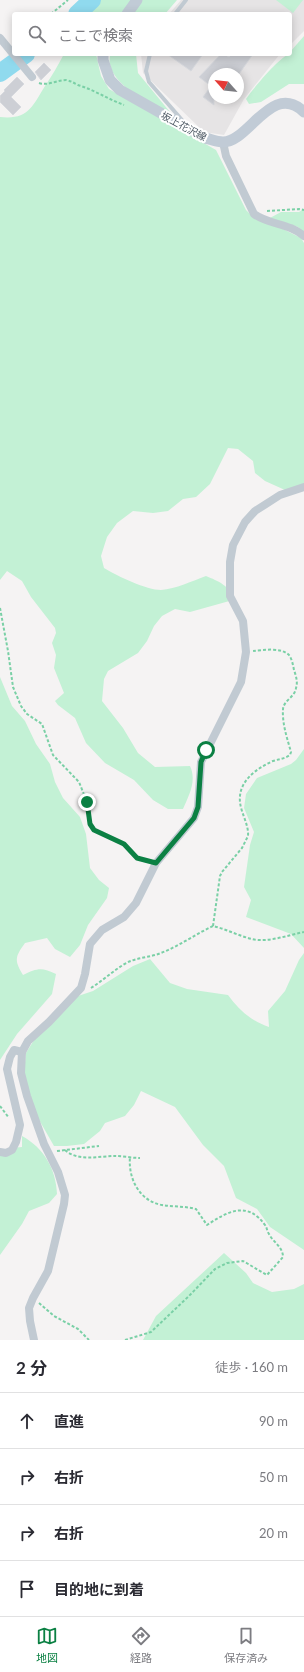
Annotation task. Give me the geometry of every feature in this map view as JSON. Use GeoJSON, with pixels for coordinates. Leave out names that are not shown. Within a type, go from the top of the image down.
{"type":"FeatureCollection","features":[{"type":"Feature","properties":{"kind":"main road"},"geometry":{"type":"LineString","coordinates":[[128,12],[137,0]]}},
{"type":"Feature","properties":{"kind":"main road","name":"坂上花沢線"},"geometry":{"type":"LineString","coordinates":[[103,56],[110,80],[120,90],[204,138],[223,142]]}},
{"type":"Feature","properties":{"kind":"main road"},"geometry":{"type":"LineString","coordinates":[[223,142],[239,135],[274,106],[291,104],[304,112]]}},
{"type":"Feature","properties":{"kind":"street"},"geometry":{"type":"LineString","coordinates":[[0,38],[12,52]]}},
{"type":"Feature","properties":{"kind":"street"},"geometry":{"type":"LineString","coordinates":[[15,56],[32,78]]}},
{"type":"Feature","properties":{"kind":"street"},"geometry":{"type":"LineString","coordinates":[[223,142],[226,156],[254,214],[261,218],[289,226],[304,236]]}},
{"type":"Feature","properties":{"kind":"street"},"geometry":{"type":"LineString","coordinates":[[34,1340],[29,1308],[48,1271],[65,1195],[58,1172],[49,1154],[27,1096],[21,1073],[22,1052],[28,1041],[81,988],[90,944],[102,930],[124,916],[136,903],[156,863],[194,818],[198,807],[201,762],[241,682],[246,652],[243,621],[230,596],[230,562],[233,545],[245,522],[255,511],[280,495],[304,487]]}},
{"type":"Feature","properties":{"kind":"street"},"geometry":{"type":"LineString","coordinates":[[0,1152],[6,1153],[12,1150],[16,1142],[20,1125],[6,1069],[14,1050],[22,1052]]}},
{"type":"Feature","properties":{"kind":"lane"},"geometry":{"type":"LineString","coordinates":[[177,12],[186,0]]}},
{"type":"Feature","properties":{"kind":"lane"},"geometry":{"type":"LineString","coordinates":[[150,56],[146,71],[149,82],[190,130]]}},
{"type":"Feature","properties":{"kind":"path"},"geometry":{"type":"LineString","coordinates":[[53,12],[68,0]]}},
{"type":"Feature","properties":{"kind":"path"},"geometry":{"type":"LineString","coordinates":[[32,78],[43,84],[65,80],[69,81],[88,87],[125,106]]}},
{"type":"Feature","properties":{"kind":"path"},"geometry":{"type":"LineString","coordinates":[[249,206],[267,211],[304,210]]}},
{"type":"Feature","properties":{"kind":"path"},"geometry":{"type":"LineString","coordinates":[[0,608],[13,687],[21,706],[27,714],[42,724],[54,755],[79,782],[87,802],[90,824],[94,830],[124,844],[137,858],[156,863]]}},
{"type":"Feature","properties":{"kind":"path"},"geometry":{"type":"LineString","coordinates":[[213,926],[220,876],[242,848],[248,836],[240,802],[240,793],[243,785],[247,778],[251,775],[270,762],[285,758],[290,755],[291,752],[284,723],[283,708],[295,693],[297,688],[292,660],[289,655],[283,651],[275,650],[246,652]]}},
{"type":"Feature","properties":{"kind":"path"},"geometry":{"type":"LineString","coordinates":[[77,991],[82,992],[89,989],[124,964],[144,956],[152,956],[162,953],[213,926],[229,930],[251,939],[260,940],[304,932]]}},
{"type":"Feature","properties":{"kind":"path"},"geometry":{"type":"LineString","coordinates":[[49,1154],[57,1151],[99,1146]]}},
{"type":"Feature","properties":{"kind":"path"},"geometry":{"type":"LineString","coordinates":[[65,1150],[69,1154],[81,1157],[114,1156],[140,1158]]}},
{"type":"Feature","properties":{"kind":"path"},"geometry":{"type":"LineString","coordinates":[[125,1340],[151,1332],[189,1296],[214,1269],[227,1263],[243,1261],[267,1275],[280,1263],[283,1257],[277,1243],[270,1235],[265,1225],[251,1212],[236,1210],[222,1215],[207,1226],[196,1209],[160,1205],[145,1198],[136,1186],[130,1174],[130,1157]]}},
{"type":"Feature","properties":{"kind":"path"},"geometry":{"type":"LineString","coordinates":[[33,1298],[54,1316],[78,1328],[89,1340]]}},
{"type":"Feature","properties":{"kind":"shaded area"},"geometry":{"type":"Polygon","coordinates":[[[181,0],[304,0],[304,31],[292,43],[292,12],[171,12],[181,0]]]}},
{"type":"Feature","properties":{"kind":"shaded area"},"geometry":{"type":"Polygon","coordinates":[[[141,56],[278,56],[244,99],[244,68],[208,68],[208,104],[241,104],[224,135],[204,132],[143,73],[141,56]]]}},
{"type":"Feature","properties":{"kind":"green space"},"geometry":{"type":"Polygon","coordinates":[[[99,0],[132,0],[123,12],[85,12],[99,0]]]}},
{"type":"Feature","properties":{"kind":"green space"},"geometry":{"type":"Polygon","coordinates":[[[142,0],[177,0],[167,12],[133,12],[142,0]]]}},
{"type":"Feature","properties":{"kind":"green space"},"geometry":{"type":"Polygon","coordinates":[[[276,0],[303,0],[293,13],[276,0]]]}},
{"type":"Feature","properties":{"kind":"green space"},"geometry":{"type":"Polygon","coordinates":[[[304,36],[304,84],[289,84],[261,102],[249,104],[246,99],[254,88],[285,56],[292,56],[292,50],[304,36]]]}},
{"type":"Feature","properties":{"kind":"green space"},"geometry":{"type":"Polygon","coordinates":[[[63,56],[96,56],[101,76],[109,89],[216,150],[246,210],[254,218],[277,226],[301,238],[304,243],[304,484],[285,490],[265,481],[255,473],[253,461],[238,449],[228,448],[210,484],[196,497],[183,499],[168,511],[153,513],[133,511],[117,523],[107,537],[101,556],[104,568],[148,588],[161,590],[167,589],[206,576],[223,585],[232,595],[233,600],[190,612],[175,609],[162,616],[154,626],[147,641],[138,653],[108,671],[104,679],[102,701],[123,728],[138,753],[155,767],[190,766],[193,777],[190,793],[183,809],[168,809],[153,800],[134,780],[105,763],[86,743],[75,718],[55,701],[64,693],[54,668],[56,655],[52,643],[56,633],[55,628],[31,597],[22,581],[7,571],[0,580],[0,117],[17,116],[28,110],[53,74],[63,56]]]}},
{"type":"Feature","properties":{"kind":"green space"},"geometry":{"type":"Polygon","coordinates":[[[110,56],[136,56],[138,73],[174,117],[146,102],[119,81],[113,73],[110,56]]]}},
{"type":"Feature","properties":{"kind":"green space"},"geometry":{"type":"Polygon","coordinates":[[[304,209],[304,234],[298,227],[270,218],[281,212],[299,212],[304,209]]]}},
{"type":"Feature","properties":{"kind":"green space"},"geometry":{"type":"Polygon","coordinates":[[[0,677],[12,706],[25,721],[36,744],[50,764],[55,782],[63,798],[80,817],[86,834],[90,868],[99,880],[109,888],[107,898],[88,925],[80,945],[70,957],[55,949],[47,938],[25,943],[18,955],[18,966],[23,975],[40,969],[56,974],[52,994],[17,1034],[0,1060],[0,677]]]}},
{"type":"Feature","properties":{"kind":"green space"},"geometry":{"type":"Polygon","coordinates":[[[304,749],[304,948],[291,934],[246,917],[251,900],[244,887],[250,845],[254,832],[244,808],[246,794],[257,778],[291,764],[304,749]]]}},
{"type":"Feature","properties":{"kind":"green space"},"geometry":{"type":"Polygon","coordinates":[[[304,953],[304,1250],[270,1227],[257,1209],[236,1198],[224,1166],[203,1145],[175,1107],[141,1091],[134,1105],[125,1116],[105,1123],[100,1131],[84,1144],[54,1146],[22,1090],[26,1053],[34,1040],[78,996],[93,991],[133,966],[150,959],[170,983],[187,989],[228,995],[246,1014],[257,1022],[269,1027],[268,1011],[285,991],[299,960],[304,953]]]}},
{"type":"Feature","properties":{"kind":"green space"},"geometry":{"type":"Polygon","coordinates":[[[22,1136],[37,1147],[47,1160],[54,1176],[57,1194],[49,1203],[29,1211],[22,1224],[0,1255],[0,1152],[11,1148],[22,1147],[22,1136]]]}},
{"type":"Feature","properties":{"kind":"green space"},"geometry":{"type":"Polygon","coordinates":[[[224,1253],[246,1273],[253,1283],[272,1292],[294,1289],[304,1284],[304,1340],[143,1340],[156,1316],[224,1253]]]}},
{"type":"Feature","properties":{"kind":"building"},"geometry":{"type":"Polygon","coordinates":[[[170,56],[202,56],[191,71],[170,56]]]}},
{"type":"Feature","properties":{"kind":"building"},"geometry":{"type":"Polygon","coordinates":[[[219,56],[252,56],[243,68],[208,68],[208,84],[199,77],[219,56]]]}},
{"type":"Feature","properties":{"kind":"building"},"geometry":{"type":"Polygon","coordinates":[[[44,63],[51,70],[41,80],[35,72],[44,63]]]}},
{"type":"Feature","properties":{"kind":"building"},"geometry":{"type":"Polygon","coordinates":[[[17,77],[24,84],[11,97],[21,107],[13,115],[0,102],[0,96],[17,77]]]}},
{"type":"Feature","properties":{"kind":"building"},"geometry":{"type":"Polygon","coordinates":[[[208,90],[208,101],[203,97],[208,90]]]}},
{"type":"Feature","properties":{"kind":"waterway"},"geometry":{"type":"LineString","coordinates":[[79,12],[92,0]]}},
{"type":"Feature","properties":{"kind":"waterway"},"geometry":{"type":"LineString","coordinates":[[0,73],[23,56]]}},
{"type":"Feature","properties":{"kind":"route"},"geometry":{"type":"LineString","coordinates":[[87,802],[90,824],[94,830],[124,844],[137,858],[156,863],[194,818],[198,807],[201,762],[206,750]]}}]}
